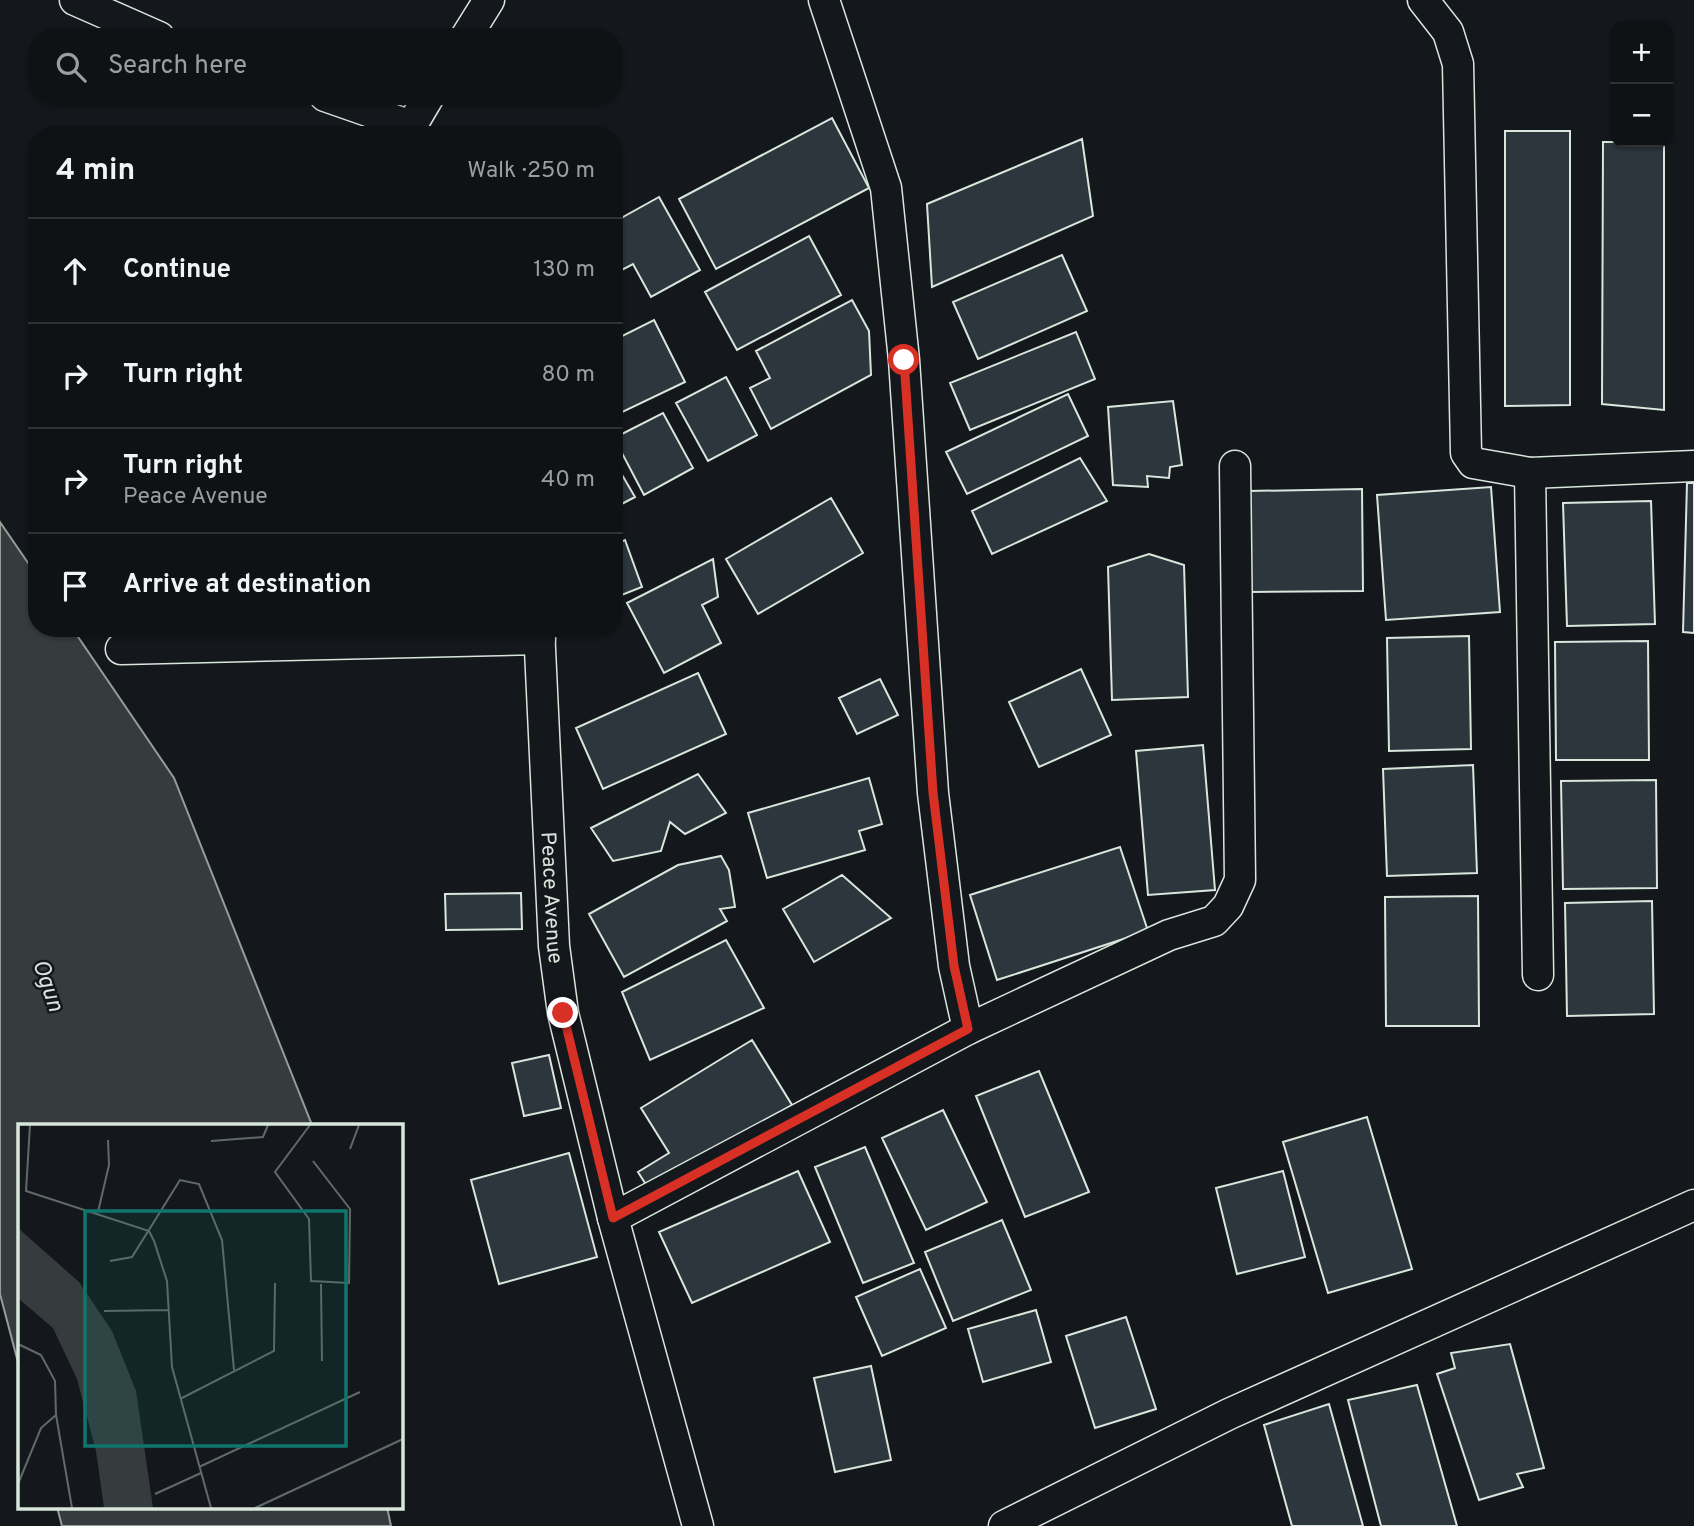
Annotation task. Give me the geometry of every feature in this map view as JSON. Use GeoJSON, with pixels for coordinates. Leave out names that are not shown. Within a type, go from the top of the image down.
{"type":"FeatureCollection","features":[{"type":"Feature","properties":{"kind":"street"},"geometry":{"type":"LineString","coordinates":[[78,0],[139,28]]}},
{"type":"Feature","properties":{"kind":"street"},"geometry":{"type":"LineString","coordinates":[[472,28],[489,0]]}},
{"type":"Feature","properties":{"kind":"street"},"geometry":{"type":"LineString","coordinates":[[824,0],[886,188],[904,360],[934,806],[954,966],[968,1029]]}},
{"type":"Feature","properties":{"kind":"street"},"geometry":{"type":"LineString","coordinates":[[1423,0],[1448,32],[1458,64],[1466,453],[1473,463],[1530,473],[1694,466]]}},
{"type":"Feature","properties":{"kind":"street"},"geometry":{"type":"LineString","coordinates":[[346,105],[397,126]]}},
{"type":"Feature","properties":{"kind":"street"},"geometry":{"type":"LineString","coordinates":[[414,126],[424,105]]}},
{"type":"Feature","properties":{"kind":"street"},"geometry":{"type":"LineString","coordinates":[[613,1218],[968,1029],[1169,935],[1214,921],[1227,906],[1240,880],[1235,466]]}},
{"type":"Feature","properties":{"kind":"street"},"geometry":{"type":"LineString","coordinates":[[1530,473],[1538,975]]}},
{"type":"Feature","properties":{"kind":"street"},"geometry":{"type":"LineString","coordinates":[[121,649],[456,637]]}},
{"type":"Feature","properties":{"kind":"street","name":"Peace Avenue"},"geometry":{"type":"LineString","coordinates":[[540,637],[554,946],[563,1013],[613,1218],[698,1526]]}},
{"type":"Feature","properties":{"kind":"street"},"geometry":{"type":"LineString","coordinates":[[1004,1526],[1229,1414],[1694,1205]]}},
{"type":"Feature","properties":{"kind":"water","name":"Ogun"},"geometry":{"type":"Polygon","coordinates":[[[0,522],[28,563],[28,637],[78,637],[174,778],[312,1124],[18,1124],[18,1362],[0,1294],[0,522]]]}},
{"type":"Feature","properties":{"kind":"water"},"geometry":{"type":"Polygon","coordinates":[[[57,1508],[387,1508],[391,1526],[62,1526],[57,1508]]]}},
{"type":"Feature","properties":{"kind":"building"},"geometry":{"type":"Polygon","coordinates":[[[832,118],[869,188],[716,269],[679,199],[832,118]]]}},
{"type":"Feature","properties":{"kind":"building"},"geometry":{"type":"Polygon","coordinates":[[[1505,131],[1570,131],[1570,405],[1505,406],[1505,131]]]}},
{"type":"Feature","properties":{"kind":"building"},"geometry":{"type":"Polygon","coordinates":[[[1082,139],[1093,216],[932,287],[927,204],[1082,139]]]}},
{"type":"Feature","properties":{"kind":"building"},"geometry":{"type":"Polygon","coordinates":[[[1603,142],[1610,142],[1610,147],[1664,147],[1664,410],[1602,404],[1603,142]]]}},
{"type":"Feature","properties":{"kind":"building"},"geometry":{"type":"Polygon","coordinates":[[[659,197],[700,270],[651,297],[633,264],[623,269],[623,217],[659,197]]]}},
{"type":"Feature","properties":{"kind":"building"},"geometry":{"type":"Polygon","coordinates":[[[809,236],[841,295],[737,350],[705,292],[809,236]]]}},
{"type":"Feature","properties":{"kind":"building"},"geometry":{"type":"Polygon","coordinates":[[[1062,255],[1087,311],[978,359],[953,302],[1062,255]]]}},
{"type":"Feature","properties":{"kind":"building"},"geometry":{"type":"Polygon","coordinates":[[[852,300],[869,331],[871,375],[771,429],[750,388],[770,378],[756,351],[852,300]]]}},
{"type":"Feature","properties":{"kind":"building"},"geometry":{"type":"Polygon","coordinates":[[[654,320],[685,382],[623,412],[623,336],[654,320]]]}},
{"type":"Feature","properties":{"kind":"building"},"geometry":{"type":"Polygon","coordinates":[[[1076,332],[1095,379],[970,430],[950,383],[1076,332]]]}},
{"type":"Feature","properties":{"kind":"building"},"geometry":{"type":"Polygon","coordinates":[[[726,377],[757,435],[708,461],[676,403],[726,377]]]}},
{"type":"Feature","properties":{"kind":"building"},"geometry":{"type":"Polygon","coordinates":[[[1068,394],[1088,436],[967,494],[946,452],[1068,394]]]}},
{"type":"Feature","properties":{"kind":"building"},"geometry":{"type":"Polygon","coordinates":[[[1173,401],[1182,465],[1170,467],[1169,478],[1147,476],[1148,487],[1113,485],[1108,407],[1173,401]]]}},
{"type":"Feature","properties":{"kind":"building"},"geometry":{"type":"Polygon","coordinates":[[[663,413],[693,468],[644,495],[623,455],[623,433],[663,413]]]}},
{"type":"Feature","properties":{"kind":"building"},"geometry":{"type":"Polygon","coordinates":[[[1080,458],[1107,501],[992,554],[972,511],[1080,458]]]}},
{"type":"Feature","properties":{"kind":"building"},"geometry":{"type":"Polygon","coordinates":[[[623,476],[635,497],[623,503],[623,476]]]}},
{"type":"Feature","properties":{"kind":"building"},"geometry":{"type":"Polygon","coordinates":[[[1687,483],[1694,483],[1694,633],[1683,632],[1687,483]]]}},
{"type":"Feature","properties":{"kind":"building"},"geometry":{"type":"Polygon","coordinates":[[[1491,487],[1500,612],[1386,620],[1377,495],[1491,487]]]}},
{"type":"Feature","properties":{"kind":"building"},"geometry":{"type":"Polygon","coordinates":[[[1362,489],[1363,591],[1250,592],[1249,491],[1362,489]]]}},
{"type":"Feature","properties":{"kind":"building"},"geometry":{"type":"Polygon","coordinates":[[[831,498],[863,553],[758,614],[726,559],[831,498]]]}},
{"type":"Feature","properties":{"kind":"building"},"geometry":{"type":"Polygon","coordinates":[[[1651,501],[1655,624],[1567,626],[1563,503],[1651,501]]]}},
{"type":"Feature","properties":{"kind":"building"},"geometry":{"type":"Polygon","coordinates":[[[625,540],[642,587],[623,594],[625,540]]]}},
{"type":"Feature","properties":{"kind":"building"},"geometry":{"type":"Polygon","coordinates":[[[1149,554],[1184,565],[1188,697],[1112,700],[1108,567],[1149,554]]]}},
{"type":"Feature","properties":{"kind":"building"},"geometry":{"type":"Polygon","coordinates":[[[713,559],[718,597],[702,605],[721,643],[664,673],[627,603],[713,559]]]}},
{"type":"Feature","properties":{"kind":"building"},"geometry":{"type":"Polygon","coordinates":[[[1469,636],[1471,749],[1389,751],[1387,638],[1469,636]]]}},
{"type":"Feature","properties":{"kind":"building"},"geometry":{"type":"Polygon","coordinates":[[[1648,641],[1649,760],[1556,760],[1555,642],[1648,641]]]}},
{"type":"Feature","properties":{"kind":"building"},"geometry":{"type":"Polygon","coordinates":[[[1081,669],[1111,735],[1039,767],[1009,702],[1081,669]]]}},
{"type":"Feature","properties":{"kind":"building"},"geometry":{"type":"Polygon","coordinates":[[[698,673],[726,734],[603,789],[576,728],[698,673]]]}},
{"type":"Feature","properties":{"kind":"building"},"geometry":{"type":"Polygon","coordinates":[[[880,679],[898,715],[857,734],[839,698],[880,679]]]}},
{"type":"Feature","properties":{"kind":"building"},"geometry":{"type":"Polygon","coordinates":[[[1203,745],[1215,890],[1148,895],[1136,751],[1203,745]]]}},
{"type":"Feature","properties":{"kind":"building"},"geometry":{"type":"Polygon","coordinates":[[[1473,765],[1477,873],[1387,876],[1383,769],[1473,765]]]}},
{"type":"Feature","properties":{"kind":"building"},"geometry":{"type":"Polygon","coordinates":[[[698,774],[726,813],[685,834],[670,822],[661,851],[613,861],[591,828],[698,774]]]}},
{"type":"Feature","properties":{"kind":"building"},"geometry":{"type":"Polygon","coordinates":[[[869,778],[882,824],[859,831],[865,850],[767,878],[748,813],[869,778]]]}},
{"type":"Feature","properties":{"kind":"building"},"geometry":{"type":"Polygon","coordinates":[[[1656,780],[1657,888],[1563,889],[1561,781],[1656,780]]]}},
{"type":"Feature","properties":{"kind":"building"},"geometry":{"type":"Polygon","coordinates":[[[1120,847],[1148,931],[997,980],[970,895],[1120,847]]]}},
{"type":"Feature","properties":{"kind":"building"},"geometry":{"type":"Polygon","coordinates":[[[721,856],[729,870],[735,907],[720,909],[727,921],[624,977],[589,914],[678,865],[721,856]]]}},
{"type":"Feature","properties":{"kind":"building"},"geometry":{"type":"Polygon","coordinates":[[[842,875],[891,918],[814,962],[783,909],[842,875]]]}},
{"type":"Feature","properties":{"kind":"building"},"geometry":{"type":"Polygon","coordinates":[[[521,893],[522,929],[446,930],[445,894],[521,893]]]}},
{"type":"Feature","properties":{"kind":"building"},"geometry":{"type":"Polygon","coordinates":[[[1478,896],[1479,1026],[1386,1026],[1385,897],[1478,896]]]}},
{"type":"Feature","properties":{"kind":"building"},"geometry":{"type":"Polygon","coordinates":[[[1652,901],[1654,1014],[1567,1016],[1565,903],[1652,901]]]}},
{"type":"Feature","properties":{"kind":"building"},"geometry":{"type":"Polygon","coordinates":[[[726,940],[764,1008],[650,1060],[622,992],[726,940]]]}},
{"type":"Feature","properties":{"kind":"building"},"geometry":{"type":"Polygon","coordinates":[[[752,1040],[792,1105],[650,1191],[638,1172],[669,1153],[641,1108],[752,1040]]]}},
{"type":"Feature","properties":{"kind":"building"},"geometry":{"type":"Polygon","coordinates":[[[549,1055],[561,1108],[524,1116],[512,1063],[549,1055]]]}},
{"type":"Feature","properties":{"kind":"building"},"geometry":{"type":"Polygon","coordinates":[[[1039,1071],[1089,1192],[1025,1217],[976,1096],[1039,1071]]]}},
{"type":"Feature","properties":{"kind":"building"},"geometry":{"type":"Polygon","coordinates":[[[943,1110],[987,1202],[926,1230],[882,1138],[943,1110]]]}},
{"type":"Feature","properties":{"kind":"building"},"geometry":{"type":"Polygon","coordinates":[[[1367,1117],[1412,1269],[1328,1293],[1283,1142],[1367,1117]]]}},
{"type":"Feature","properties":{"kind":"building"},"geometry":{"type":"Polygon","coordinates":[[[865,1147],[914,1263],[863,1283],[815,1167],[865,1147]]]}},
{"type":"Feature","properties":{"kind":"building"},"geometry":{"type":"Polygon","coordinates":[[[569,1153],[597,1257],[499,1284],[471,1180],[569,1153]]]}},
{"type":"Feature","properties":{"kind":"building"},"geometry":{"type":"Polygon","coordinates":[[[798,1171],[830,1242],[692,1303],[659,1232],[798,1171]]]}},
{"type":"Feature","properties":{"kind":"building"},"geometry":{"type":"Polygon","coordinates":[[[1283,1171],[1305,1257],[1237,1274],[1216,1188],[1283,1171]]]}},
{"type":"Feature","properties":{"kind":"building"},"geometry":{"type":"Polygon","coordinates":[[[1002,1220],[1031,1290],[953,1321],[925,1252],[1002,1220]]]}},
{"type":"Feature","properties":{"kind":"building"},"geometry":{"type":"Polygon","coordinates":[[[920,1269],[946,1328],[882,1356],[856,1297],[920,1269]]]}},
{"type":"Feature","properties":{"kind":"building"},"geometry":{"type":"Polygon","coordinates":[[[1036,1310],[1051,1362],[983,1382],[968,1329],[1036,1310]]]}},
{"type":"Feature","properties":{"kind":"building"},"geometry":{"type":"Polygon","coordinates":[[[1126,1317],[1156,1409],[1095,1428],[1066,1336],[1126,1317]]]}},
{"type":"Feature","properties":{"kind":"building"},"geometry":{"type":"Polygon","coordinates":[[[1510,1344],[1544,1468],[1517,1474],[1523,1487],[1479,1500],[1437,1374],[1455,1368],[1451,1353],[1510,1344]]]}},
{"type":"Feature","properties":{"kind":"building"},"geometry":{"type":"Polygon","coordinates":[[[871,1366],[891,1460],[835,1472],[814,1378],[871,1366]]]}},
{"type":"Feature","properties":{"kind":"building"},"geometry":{"type":"Polygon","coordinates":[[[1417,1385],[1457,1526],[1381,1526],[1348,1400],[1417,1385]]]}},
{"type":"Feature","properties":{"kind":"building"},"geometry":{"type":"Polygon","coordinates":[[[1329,1404],[1363,1526],[1292,1526],[1264,1425],[1329,1404]]]}},
{"type":"Feature","properties":{"kind":"route"},"geometry":{"type":"LineString","coordinates":[[563,1013],[613,1218],[968,1029],[954,966],[933,793],[904,360]]}}]}
